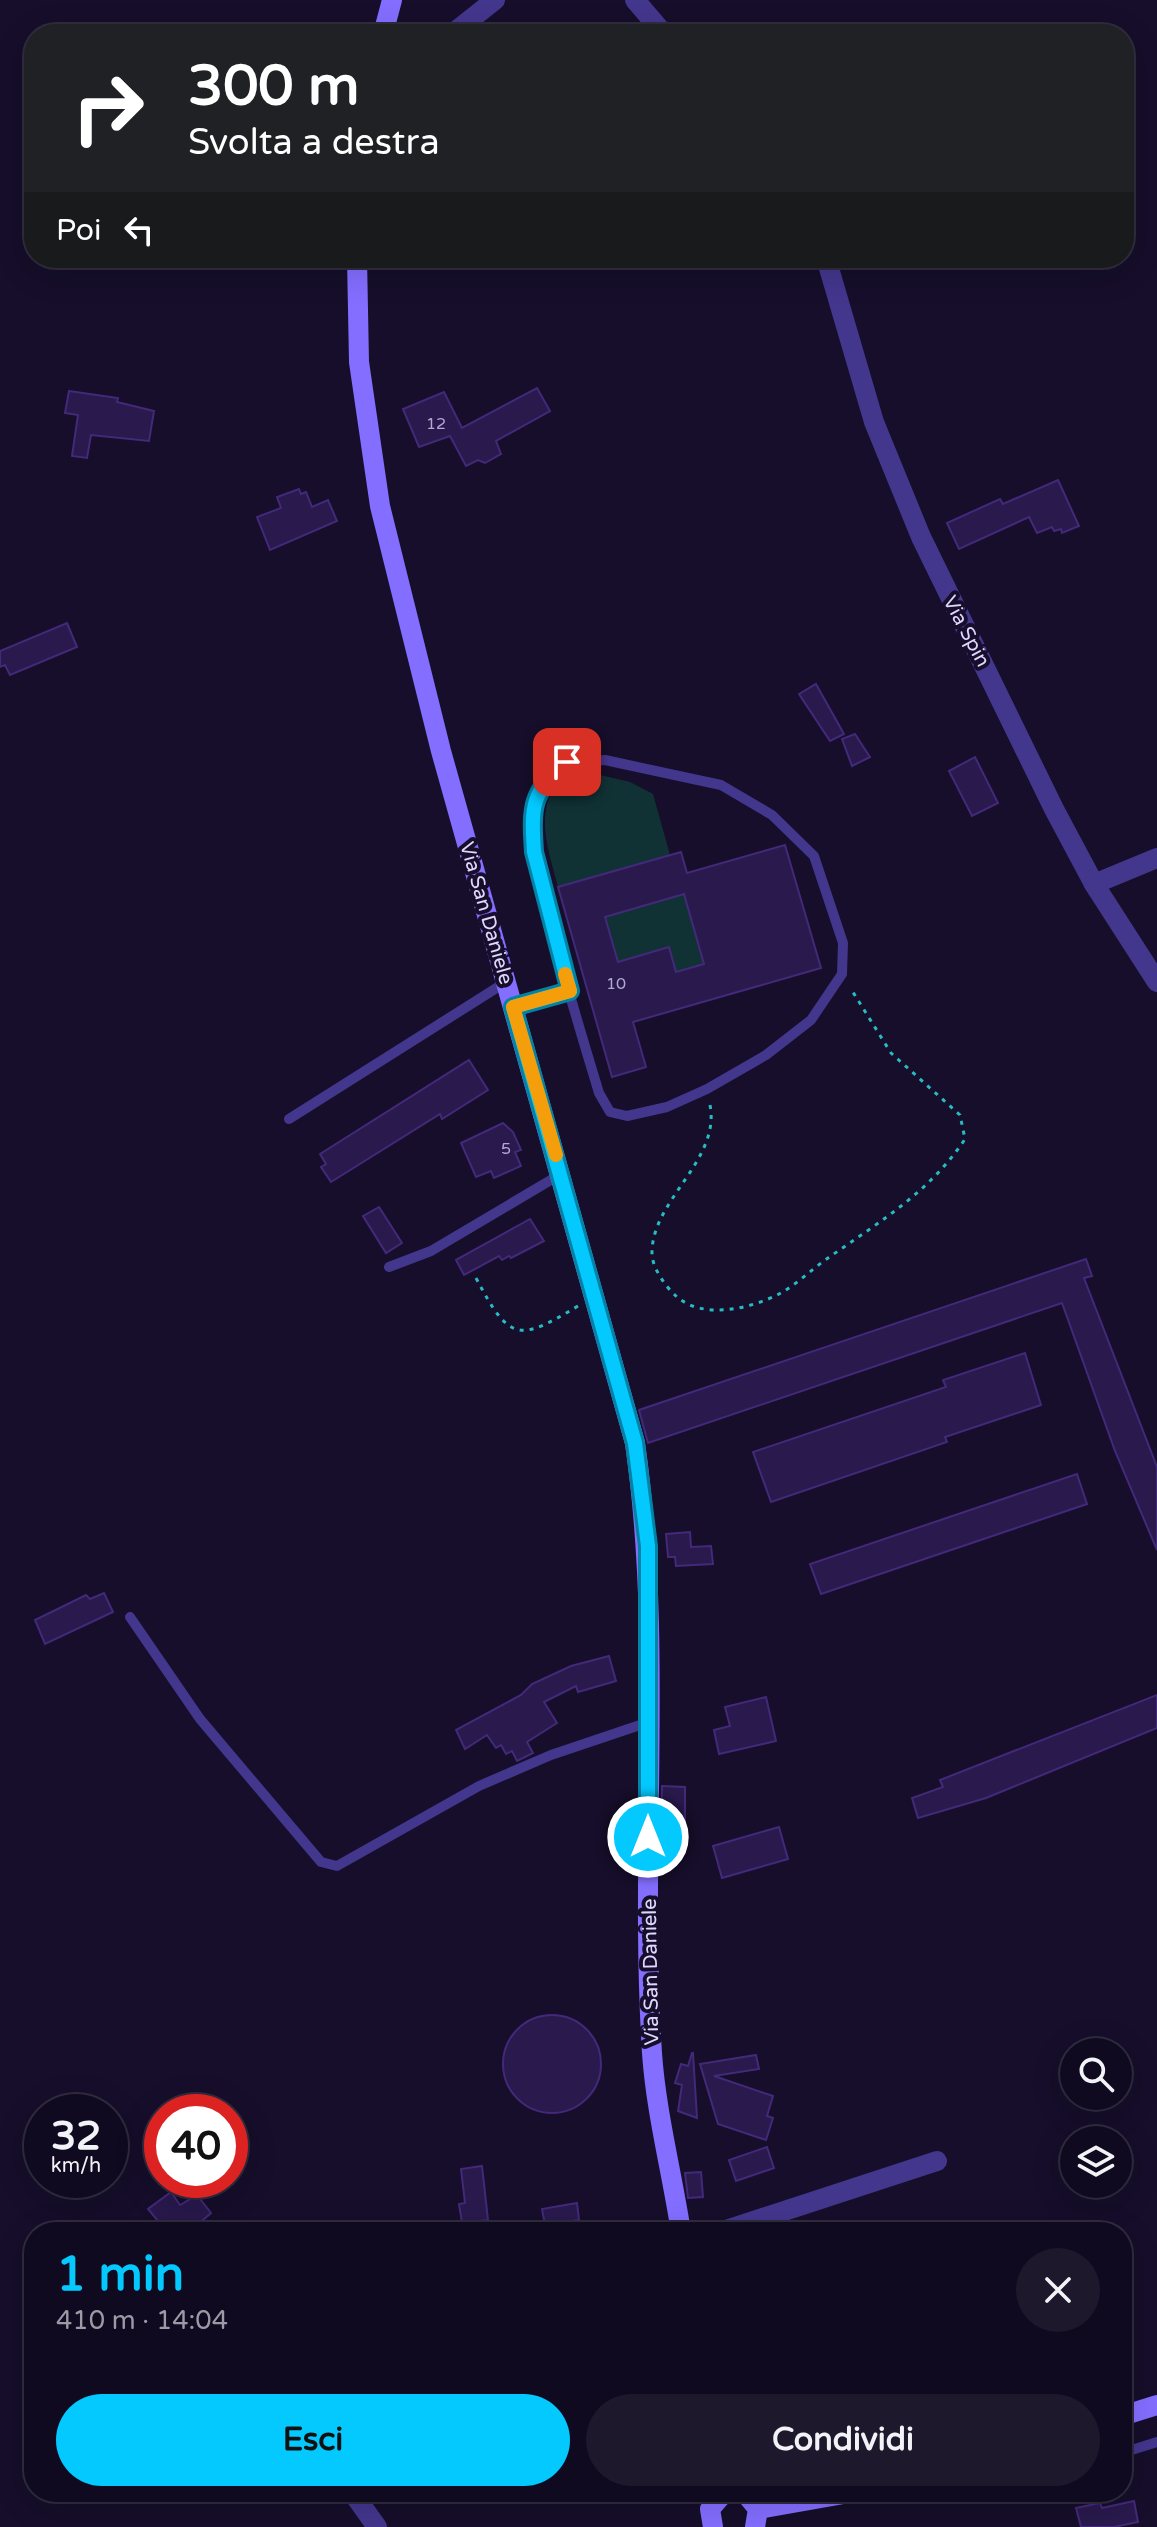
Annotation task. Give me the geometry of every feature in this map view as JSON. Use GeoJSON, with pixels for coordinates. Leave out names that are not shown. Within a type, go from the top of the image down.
{"type":"FeatureCollection","features":[{"type":"Feature","properties":{"kind":"street"},"geometry":{"type":"LineString","coordinates":[[386,24],[392,0]]}},
{"type":"Feature","properties":{"kind":"street"},"geometry":{"type":"LineString","coordinates":[[465,24],[495,0]]}},
{"type":"Feature","properties":{"kind":"street"},"geometry":{"type":"LineString","coordinates":[[635,0],[655,24]]}},
{"type":"Feature","properties":{"kind":"street","name":"Via San Daniele"},"geometry":{"type":"LineString","coordinates":[[357,268],[359,362],[380,506],[441,751],[635,1443],[648,1546],[648,1923],[652,2056],[679,2222]]}},
{"type":"Feature","properties":{"kind":"street","name":"Via Spin"},"geometry":{"type":"LineString","coordinates":[[829,268],[892,471],[955,608],[1094,884],[1157,982]]}},
{"type":"Feature","properties":{"kind":"street"},"geometry":{"type":"LineString","coordinates":[[1094,884],[1157,858]]}},
{"type":"Feature","properties":{"kind":"street"},"geometry":{"type":"LineString","coordinates":[[751,2222],[937,2161]]}},
{"type":"Feature","properties":{"kind":"street"},"geometry":{"type":"LineString","coordinates":[[1132,2413],[1157,2405]]}},
{"type":"Feature","properties":{"kind":"street"},"geometry":{"type":"LineString","coordinates":[[359,2502],[377,2527]]}},
{"type":"Feature","properties":{"kind":"street"},"geometry":{"type":"LineString","coordinates":[[711,2526],[710,2509],[716,2502]]}},
{"type":"Feature","properties":{"kind":"street"},"geometry":{"type":"LineString","coordinates":[[756,2518],[817,2502]]}},
{"type":"Feature","properties":{"kind":"lane"},"geometry":{"type":"LineString","coordinates":[[605,760],[721,785],[772,815],[814,856],[843,943],[842,974],[811,1020],[766,1055],[707,1089],[667,1107],[627,1116],[610,1112],[599,1093],[534,852],[533,798],[547,779],[567,762],[605,760]]}},
{"type":"Feature","properties":{"kind":"lane"},"geometry":{"type":"LineString","coordinates":[[289,1119],[506,982]]}},
{"type":"Feature","properties":{"kind":"lane"},"geometry":{"type":"LineString","coordinates":[[513,1007],[570,991]]}},
{"type":"Feature","properties":{"kind":"lane"},"geometry":{"type":"LineString","coordinates":[[389,1267],[431,1251],[561,1174]]}},
{"type":"Feature","properties":{"kind":"lane"},"geometry":{"type":"LineString","coordinates":[[130,1617],[200,1719],[321,1862],[337,1866],[479,1786],[551,1755],[649,1722]]}},
{"type":"Feature","properties":{"kind":"lane"},"geometry":{"type":"LineString","coordinates":[[1132,2450],[1157,2442]]}},
{"type":"Feature","properties":{"kind":"path"},"geometry":{"type":"LineString","coordinates":[[707,1089],[712,1117],[699,1158],[654,1237],[652,1258],[667,1289],[687,1307],[713,1310],[748,1305],[780,1293],[895,1213],[953,1158],[965,1139],[960,1115],[891,1053],[842,974]]}},
{"type":"Feature","properties":{"kind":"path"},"geometry":{"type":"LineString","coordinates":[[476,1278],[503,1321],[516,1331],[529,1333],[595,1295]]}},
{"type":"Feature","properties":{"kind":"green space"},"geometry":{"type":"Polygon","coordinates":[[[596,774],[630,782],[653,794],[670,855],[558,887],[545,830],[547,803],[561,778],[596,774]]]}},
{"type":"Feature","properties":{"kind":"green space"},"geometry":{"type":"Polygon","coordinates":[[[684,894],[704,964],[676,972],[669,947],[642,955],[620,971],[605,917],[684,894]]]}},
{"type":"Feature","properties":{"kind":"building"},"geometry":{"type":"Polygon","coordinates":[[[537,388],[550,411],[496,441],[501,454],[485,463],[478,460],[466,466],[450,436],[419,447],[403,409],[444,392],[462,428],[537,388]]]}},
{"type":"Feature","properties":{"kind":"building"},"geometry":{"type":"Polygon","coordinates":[[[69,391],[118,398],[117,402],[154,411],[149,441],[91,435],[87,458],[72,456],[78,415],[65,413],[69,391]]]}},
{"type":"Feature","properties":{"kind":"building"},"geometry":{"type":"Polygon","coordinates":[[[1058,480],[1079,526],[1062,533],[1061,529],[1054,531],[1052,527],[1037,533],[1029,517],[959,549],[947,523],[1000,499],[1003,504],[1058,480]]]}},
{"type":"Feature","properties":{"kind":"building"},"geometry":{"type":"Polygon","coordinates":[[[299,489],[301,494],[306,492],[312,507],[328,500],[337,521],[270,550],[257,517],[281,508],[277,497],[299,489]]]}},
{"type":"Feature","properties":{"kind":"building"},"geometry":{"type":"Polygon","coordinates":[[[67,623],[77,647],[10,675],[5,665],[0,667],[0,651],[67,623]]]}},
{"type":"Feature","properties":{"kind":"building"},"geometry":{"type":"Polygon","coordinates":[[[816,684],[844,734],[830,741],[799,694],[816,684]]]}},
{"type":"Feature","properties":{"kind":"building"},"geometry":{"type":"Polygon","coordinates":[[[855,734],[870,757],[852,766],[842,739],[855,734]]]}},
{"type":"Feature","properties":{"kind":"building"},"geometry":{"type":"Polygon","coordinates":[[[975,757],[998,803],[972,816],[949,771],[975,757]]]}},
{"type":"Feature","properties":{"kind":"building"},"geometry":{"type":"Polygon","coordinates":[[[785,845],[821,968],[633,1022],[646,1067],[612,1077],[558,887],[681,852],[687,873],[785,845]],[[684,894],[605,917],[618,962],[669,947],[676,972],[704,964],[684,894]]]}},
{"type":"Feature","properties":{"kind":"building"},"geometry":{"type":"Polygon","coordinates":[[[469,1060],[488,1090],[442,1119],[440,1114],[331,1182],[321,1167],[326,1164],[320,1154],[469,1060]]]}},
{"type":"Feature","properties":{"kind":"building"},"geometry":{"type":"Polygon","coordinates":[[[503,1123],[513,1132],[521,1150],[515,1152],[521,1166],[494,1178],[491,1171],[476,1177],[461,1143],[503,1123]]]}},
{"type":"Feature","properties":{"kind":"building"},"geometry":{"type":"Polygon","coordinates":[[[379,1207],[402,1243],[386,1253],[363,1216],[379,1207]]]}},
{"type":"Feature","properties":{"kind":"building"},"geometry":{"type":"Polygon","coordinates":[[[530,1219],[544,1241],[511,1258],[502,1260],[499,1256],[464,1275],[456,1260],[530,1219]]]}},
{"type":"Feature","properties":{"kind":"building"},"geometry":{"type":"Polygon","coordinates":[[[1086,1259],[1092,1276],[1084,1278],[1157,1467],[1157,1550],[1115,1451],[1062,1303],[648,1443],[639,1410],[1086,1259]]]}},
{"type":"Feature","properties":{"kind":"building"},"geometry":{"type":"Polygon","coordinates":[[[1025,1353],[1041,1405],[945,1437],[947,1442],[771,1502],[753,1452],[946,1387],[943,1380],[1025,1353]]]}},
{"type":"Feature","properties":{"kind":"building"},"geometry":{"type":"Polygon","coordinates":[[[1077,1474],[1087,1504],[821,1594],[810,1564],[1077,1474]]]}},
{"type":"Feature","properties":{"kind":"building"},"geometry":{"type":"Polygon","coordinates":[[[690,1532],[691,1547],[711,1546],[713,1564],[676,1566],[675,1557],[668,1557],[666,1534],[690,1532]]]}},
{"type":"Feature","properties":{"kind":"building"},"geometry":{"type":"Polygon","coordinates":[[[104,1593],[113,1612],[45,1644],[35,1620],[86,1595],[90,1599],[104,1593]]]}},
{"type":"Feature","properties":{"kind":"building"},"geometry":{"type":"Polygon","coordinates":[[[609,1656],[616,1681],[578,1692],[576,1686],[544,1702],[557,1723],[527,1742],[533,1753],[517,1761],[512,1751],[506,1754],[501,1745],[496,1748],[487,1735],[465,1749],[456,1730],[521,1695],[532,1684],[571,1666],[609,1656]]]}},
{"type":"Feature","properties":{"kind":"building"},"geometry":{"type":"Polygon","coordinates":[[[1157,1695],[1157,1728],[986,1798],[918,1818],[912,1798],[943,1787],[940,1780],[1157,1695]]]}},
{"type":"Feature","properties":{"kind":"building"},"geometry":{"type":"Polygon","coordinates":[[[766,1697],[776,1741],[719,1754],[714,1730],[730,1726],[725,1707],[766,1697]]]}},
{"type":"Feature","properties":{"kind":"building"},"geometry":{"type":"Polygon","coordinates":[[[662,1786],[685,1787],[685,1825],[677,1825],[677,1843],[661,1843],[662,1786]]]}},
{"type":"Feature","properties":{"kind":"building"},"geometry":{"type":"Polygon","coordinates":[[[779,1827],[788,1859],[722,1878],[713,1846],[779,1827]]]}},
{"type":"Feature","properties":{"kind":"building"},"geometry":{"type":"Polygon","coordinates":[[[552,2015],[571,2018],[587,2029],[598,2045],[601,2064],[598,2083],[587,2099],[571,2110],[552,2113],[533,2110],[517,2099],[506,2083],[503,2064],[506,2045],[517,2029],[533,2018],[552,2015]]]}},
{"type":"Feature","properties":{"kind":"building"},"geometry":{"type":"Polygon","coordinates":[[[692,2053],[697,2118],[678,2111],[682,2085],[675,2083],[681,2064],[688,2066],[692,2053]]]}},
{"type":"Feature","properties":{"kind":"building"},"geometry":{"type":"Polygon","coordinates":[[[756,2055],[759,2069],[714,2076],[773,2096],[767,2116],[773,2118],[766,2140],[718,2124],[700,2064],[756,2055]]]}},
{"type":"Feature","properties":{"kind":"building"},"geometry":{"type":"Polygon","coordinates":[[[767,2147],[774,2168],[736,2181],[729,2160],[767,2147]]]}},
{"type":"Feature","properties":{"kind":"building"},"geometry":{"type":"Polygon","coordinates":[[[482,2166],[488,2220],[462,2222],[459,2204],[465,2203],[461,2169],[482,2166]]]}},
{"type":"Feature","properties":{"kind":"building"},"geometry":{"type":"Polygon","coordinates":[[[701,2172],[703,2197],[688,2198],[685,2173],[701,2172]]]}},
{"type":"Feature","properties":{"kind":"building"},"geometry":{"type":"Polygon","coordinates":[[[163,2198],[175,2198],[180,2205],[192,2198],[199,2198],[211,2213],[201,2222],[158,2221],[148,2209],[163,2198]]]}},
{"type":"Feature","properties":{"kind":"building"},"geometry":{"type":"Polygon","coordinates":[[[577,2203],[579,2220],[544,2222],[542,2209],[577,2203]]]}},
{"type":"Feature","properties":{"kind":"building"},"geometry":{"type":"Polygon","coordinates":[[[1132,2501],[1138,2522],[1114,2527],[1081,2527],[1076,2508],[1100,2503],[1102,2508],[1132,2501]]]}},
{"type":"Feature","properties":{"kind":"slow traffic"},"geometry":{"type":"LineString","coordinates":[[556,1155],[513,1007],[570,991],[565,974]]}},
{"type":"Feature","properties":{"kind":"route"},"geometry":{"type":"LineString","coordinates":[[567,762],[547,779],[533,798],[532,830],[534,852],[570,991],[513,1007],[635,1443],[648,1546],[648,1837]]}}]}
